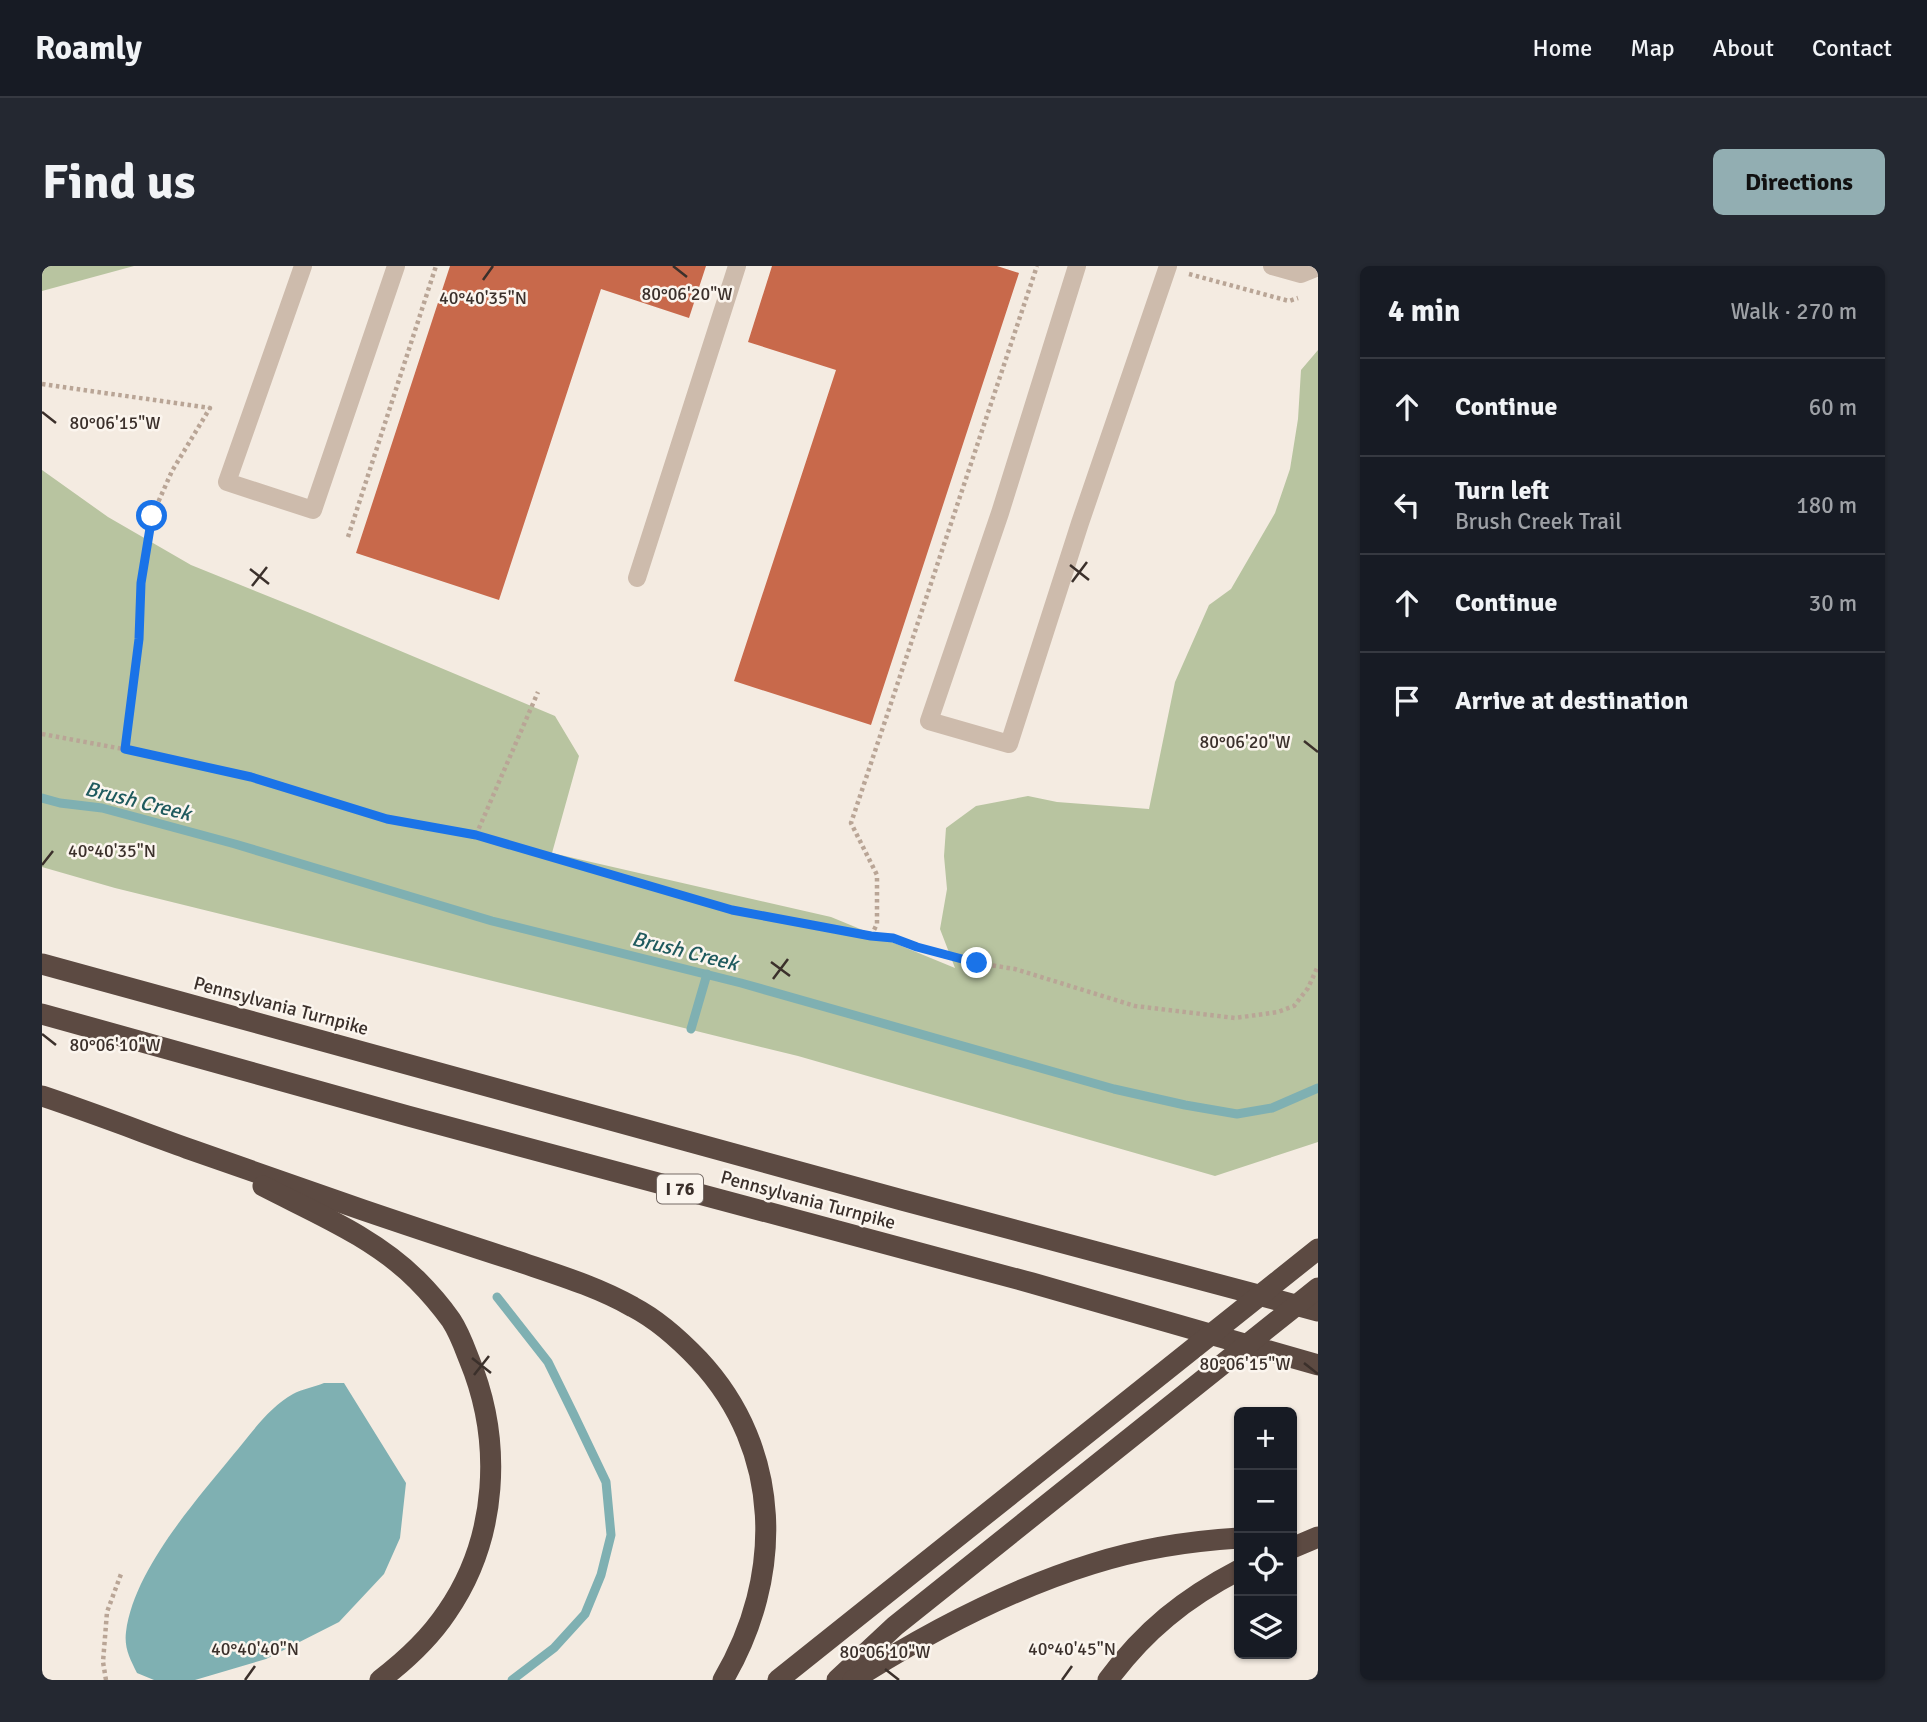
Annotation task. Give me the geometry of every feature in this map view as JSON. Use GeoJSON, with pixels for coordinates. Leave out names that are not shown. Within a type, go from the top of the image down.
{"type":"FeatureCollection","features":[{"type":"Feature","properties":{"kind":"highway","name":"Pennsylvania Turnpike"},"geometry":{"type":"LineString","coordinates":[[42,964],[1318,1311]]}},
{"type":"Feature","properties":{"kind":"highway","name":"Pennsylvania Turnpike"},"geometry":{"type":"LineString","coordinates":[[42,1014],[408,1116],[1032,1283],[1318,1364]]}},
{"type":"Feature","properties":{"kind":"highway"},"geometry":{"type":"LineString","coordinates":[[42,1096],[411,1226],[583,1283],[635,1307],[685,1345],[732,1401],[750,1441],[761,1477],[766,1510],[762,1579],[743,1642],[723,1680]]}},
{"type":"Feature","properties":{"kind":"highway"},"geometry":{"type":"LineString","coordinates":[[192,1150],[348,1230],[394,1261],[416,1279],[452,1321],[474,1371],[483,1397],[491,1452],[490,1489],[482,1537],[473,1563],[448,1611],[432,1633],[380,1680]]}},
{"type":"Feature","properties":{"kind":"highway"},"geometry":{"type":"LineString","coordinates":[[778,1680],[1318,1249]]}},
{"type":"Feature","properties":{"kind":"highway"},"geometry":{"type":"LineString","coordinates":[[837,1680],[895,1626],[1318,1288]]}},
{"type":"Feature","properties":{"kind":"highway"},"geometry":{"type":"LineString","coordinates":[[1277,1299],[1318,1306]]}},
{"type":"Feature","properties":{"kind":"highway"},"geometry":{"type":"LineString","coordinates":[[1297,1536],[1318,1537]]}},
{"type":"Feature","properties":{"kind":"highway"},"geometry":{"type":"LineString","coordinates":[[1297,1546],[1318,1537]]}},
{"type":"Feature","properties":{"kind":"highway"},"geometry":{"type":"LineString","coordinates":[[853,1680],[882,1661],[989,1604],[1093,1563],[1157,1549],[1234,1538]]}},
{"type":"Feature","properties":{"kind":"highway"},"geometry":{"type":"LineString","coordinates":[[1108,1680],[1130,1652],[1170,1613],[1234,1573]]}},
{"type":"Feature","properties":{"kind":"lane"},"geometry":{"type":"LineString","coordinates":[[303,266],[227,482],[313,510],[396,266]]}},
{"type":"Feature","properties":{"kind":"lane"},"geometry":{"type":"LineString","coordinates":[[637,578],[737,266]]}},
{"type":"Feature","properties":{"kind":"lane"},"geometry":{"type":"LineString","coordinates":[[1077,266],[1000,513],[929,721],[1010,744],[1080,523],[1168,267]]}},
{"type":"Feature","properties":{"kind":"lane"},"geometry":{"type":"LineString","coordinates":[[1272,266],[1301,274],[1318,267]]}},
{"type":"Feature","properties":{"kind":"path"},"geometry":{"type":"LineString","coordinates":[[348,537],[436,266]]}},
{"type":"Feature","properties":{"kind":"path"},"geometry":{"type":"LineString","coordinates":[[871,936],[877,924],[877,874],[851,823],[1038,266]]}},
{"type":"Feature","properties":{"kind":"path"},"geometry":{"type":"LineString","coordinates":[[1168,267],[1289,301],[1308,295]]}},
{"type":"Feature","properties":{"kind":"path"},"geometry":{"type":"LineString","coordinates":[[42,384],[210,408],[172,471],[152,516],[141,583],[139,639],[125,749]]}},
{"type":"Feature","properties":{"kind":"path"},"geometry":{"type":"LineString","coordinates":[[476,835],[538,692]]}},
{"type":"Feature","properties":{"kind":"path"},"geometry":{"type":"LineString","coordinates":[[42,734],[251,777],[387,819],[476,835],[732,910],[893,938],[945,955],[1015,969],[1135,1006],[1235,1018],[1278,1012],[1294,1006],[1308,988],[1318,966]]}},
{"type":"Feature","properties":{"kind":"path"},"geometry":{"type":"LineString","coordinates":[[106,1680],[103,1662],[107,1612],[121,1574]]}},
{"type":"Feature","properties":{"kind":"green space"},"geometry":{"type":"Polygon","coordinates":[[[42,266],[134,266],[42,291],[42,266]]]}},
{"type":"Feature","properties":{"kind":"green space"},"geometry":{"type":"Polygon","coordinates":[[[1318,350],[1318,1142],[1215,1176],[798,1056],[115,888],[42,867],[42,470],[108,517],[191,565],[555,716],[579,756],[552,853],[831,917],[955,968],[940,929],[947,889],[944,856],[946,828],[976,806],[1028,796],[1057,802],[1149,809],[1175,682],[1209,605],[1231,589],[1275,513],[1290,469],[1298,419],[1301,370],[1318,350]]]}},
{"type":"Feature","properties":{"kind":"water"},"geometry":{"type":"Polygon","coordinates":[[[324,1383],[344,1383],[406,1483],[400,1538],[384,1574],[339,1622],[266,1659],[195,1680],[154,1680],[137,1673],[130,1658],[126,1632],[131,1609],[153,1561],[201,1494],[268,1414],[293,1394],[324,1383]]]}},
{"type":"Feature","properties":{"kind":"building"},"geometry":{"type":"Polygon","coordinates":[[[450,266],[706,266],[689,318],[601,289],[499,600],[356,553],[450,266]]]}},
{"type":"Feature","properties":{"kind":"building"},"geometry":{"type":"Polygon","coordinates":[[[772,266],[997,266],[1019,273],[871,725],[734,681],[836,370],[748,342],[772,266]]]}},
{"type":"Feature","properties":{"kind":"waterway","name":"Brush Creek"},"geometry":{"type":"LineString","coordinates":[[42,798],[102,808],[235,844],[492,921],[741,983],[1114,1089],[1237,1114],[1272,1108],[1318,1088]]}},
{"type":"Feature","properties":{"kind":"waterway"},"geometry":{"type":"LineString","coordinates":[[691,1029],[707,974]]}},
{"type":"Feature","properties":{"kind":"waterway"},"geometry":{"type":"LineString","coordinates":[[497,1297],[548,1362],[574,1415],[606,1482],[611,1535],[601,1575],[585,1614],[554,1648],[512,1680]]}},
{"type":"Feature","properties":{"kind":"route"},"geometry":{"type":"LineString","coordinates":[[152,516],[141,583],[139,639],[125,749],[251,777],[387,819],[476,835],[732,910],[893,938],[977,963]]}}]}
